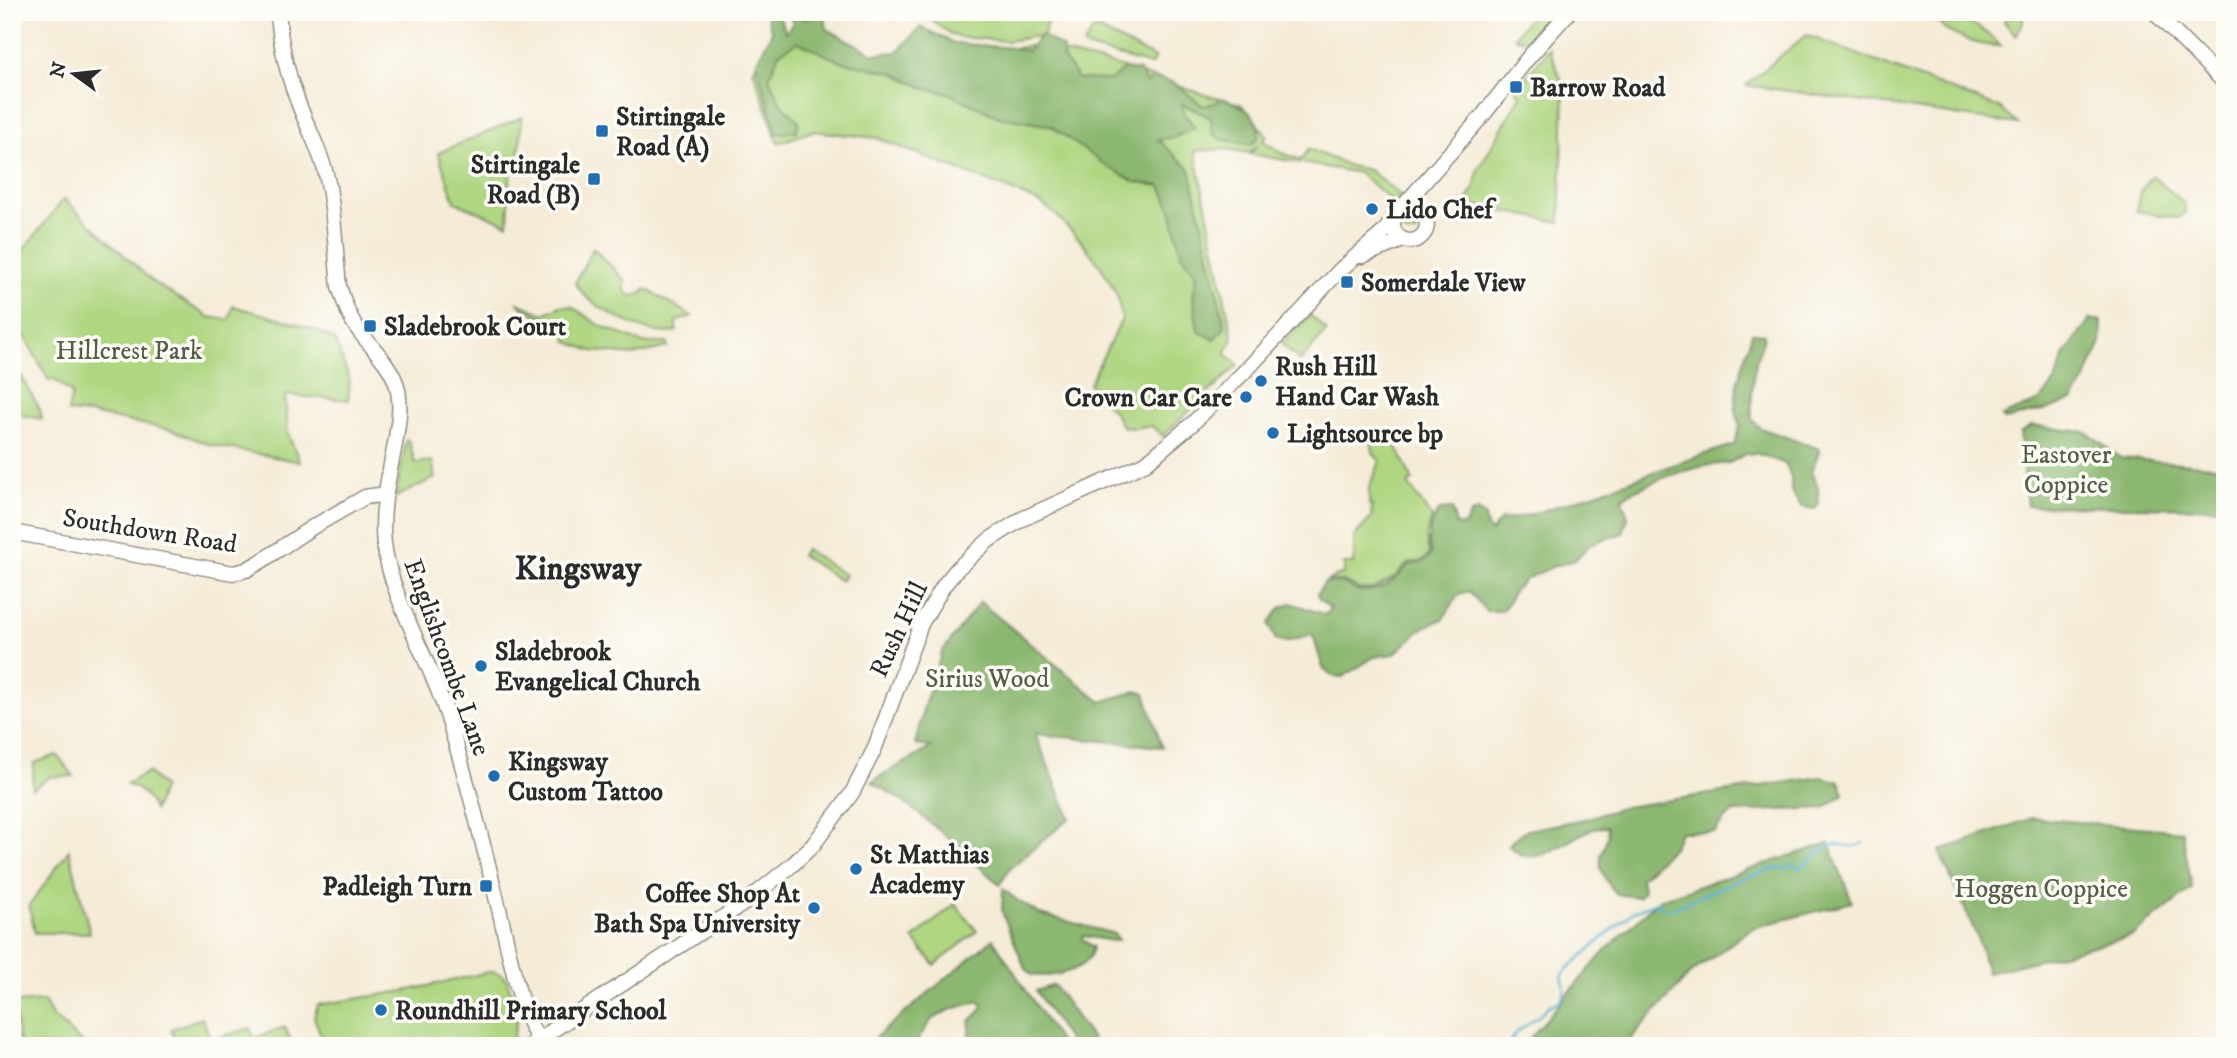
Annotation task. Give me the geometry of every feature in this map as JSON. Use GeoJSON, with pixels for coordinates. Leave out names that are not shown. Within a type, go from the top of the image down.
{"type":"FeatureCollection","features":[{"type":"Feature","properties":{"kind":"street","name":"Englishcombe Lane"},"geometry":{"type":"LineString","coordinates":[[278,12],[290,78],[327,177],[339,286],[344,303],[353,323],[389,370],[397,386],[399,408],[386,494],[384,541],[388,566],[448,715],[533,1043]]}},
{"type":"Feature","properties":{"kind":"street"},"geometry":{"type":"LineString","coordinates":[[1417,208],[1423,191],[1436,170],[1569,12]]}},
{"type":"Feature","properties":{"kind":"street"},"geometry":{"type":"LineString","coordinates":[[2154,12],[2225,83]]}},
{"type":"Feature","properties":{"kind":"street","name":"Rush Hill"},"geometry":{"type":"LineString","coordinates":[[533,1043],[746,902],[813,845],[852,793],[874,750],[921,624],[944,585],[958,568],[989,540],[1022,519],[1146,463],[1191,425],[1340,270],[1384,232],[1420,185],[1436,170]]}},
{"type":"Feature","properties":{"kind":"street"},"geometry":{"type":"LineString","coordinates":[[1407,207],[1417,208],[1426,217],[1427,229],[1415,240],[1403,240],[1394,228],[1396,215],[1407,207]]}},
{"type":"Feature","properties":{"kind":"street","name":"Rush Hill"},"geometry":{"type":"LineString","coordinates":[[1340,270],[1361,257],[1403,240]]}},
{"type":"Feature","properties":{"kind":"street","name":"Southdown Road"},"geometry":{"type":"LineString","coordinates":[[12,532],[233,573],[246,570],[260,562],[311,527],[365,497],[386,494]]}},
{"type":"Feature","properties":{"kind":"green space"},"geometry":{"type":"Polygon","coordinates":[[[765,12],[777,12],[786,32],[793,23],[790,12],[798,12],[803,19],[810,17],[809,12],[824,12],[827,29],[874,54],[897,52],[921,27],[954,43],[1027,51],[1041,35],[1063,48],[1063,58],[1078,79],[1111,80],[1124,69],[1140,71],[1146,83],[1154,78],[1173,82],[1203,106],[1223,98],[1248,111],[1256,121],[1259,136],[1251,145],[1220,139],[1212,132],[1211,118],[1182,104],[1184,114],[1195,127],[1176,137],[1158,140],[1190,169],[1225,327],[1214,339],[1198,331],[1193,296],[1197,275],[1181,254],[1171,209],[1161,186],[1135,182],[1108,167],[1051,126],[999,117],[948,93],[924,88],[894,73],[839,61],[798,42],[779,53],[769,78],[781,103],[799,121],[797,131],[777,134],[756,63],[772,32],[765,12]]]}},
{"type":"Feature","properties":{"kind":"green space"},"geometry":{"type":"Polygon","coordinates":[[[926,12],[1052,12],[1044,35],[1007,41],[952,35],[925,15],[926,12]]]}},
{"type":"Feature","properties":{"kind":"green space"},"geometry":{"type":"Polygon","coordinates":[[[1534,12],[1556,12],[1533,37],[1514,37],[1534,12]]]}},
{"type":"Feature","properties":{"kind":"green space"},"geometry":{"type":"Polygon","coordinates":[[[2008,12],[2023,13],[2023,23],[2016,35],[2004,22],[2008,12]]]}},
{"type":"Feature","properties":{"kind":"green space"},"geometry":{"type":"Polygon","coordinates":[[[1960,22],[1978,27],[2001,46],[1968,40],[1951,33],[1938,23],[1960,22]]]}},
{"type":"Feature","properties":{"kind":"green space"},"geometry":{"type":"Polygon","coordinates":[[[1098,29],[1155,58],[1151,65],[1085,47],[1093,30],[1098,29]]]}},
{"type":"Feature","properties":{"kind":"green space"},"geometry":{"type":"Polygon","coordinates":[[[790,32],[875,56],[954,46],[1005,50],[1028,46],[1114,65],[1241,104],[1267,136],[1263,141],[1282,153],[1301,160],[1309,149],[1350,166],[1369,170],[1401,196],[1395,204],[1359,173],[1250,154],[1258,145],[1249,153],[1225,149],[1195,151],[1233,339],[1225,353],[1238,365],[1163,436],[1152,426],[1122,426],[1114,412],[1089,384],[1122,319],[1117,295],[1083,243],[1042,204],[877,138],[813,131],[778,143],[753,69],[790,32]]]}},
{"type":"Feature","properties":{"kind":"green space"},"geometry":{"type":"Polygon","coordinates":[[[1806,35],[2000,108],[2018,124],[1746,85],[1806,35]]]}},
{"type":"Feature","properties":{"kind":"green space"},"geometry":{"type":"Polygon","coordinates":[[[1549,48],[1564,95],[1560,222],[1465,204],[1474,189],[1478,170],[1521,95],[1516,91],[1549,48]]]}},
{"type":"Feature","properties":{"kind":"green space"},"geometry":{"type":"Polygon","coordinates":[[[522,117],[519,160],[511,162],[508,224],[455,202],[438,153],[522,117]]]}},
{"type":"Feature","properties":{"kind":"green space"},"geometry":{"type":"Polygon","coordinates":[[[2152,176],[2183,202],[2185,212],[2178,218],[2136,211],[2140,192],[2152,176]]]}},
{"type":"Feature","properties":{"kind":"green space","name":"Hillcrest Park"},"geometry":{"type":"Polygon","coordinates":[[[64,199],[153,282],[209,317],[229,320],[233,306],[302,326],[335,341],[350,381],[348,400],[285,395],[288,434],[300,462],[211,445],[172,430],[68,412],[72,393],[53,379],[49,381],[25,337],[12,329],[12,264],[64,199]]]}},
{"type":"Feature","properties":{"kind":"green space"},"geometry":{"type":"Polygon","coordinates":[[[1411,212],[1419,215],[1422,223],[1419,231],[1411,234],[1403,231],[1400,223],[1403,215],[1411,212]]]}},
{"type":"Feature","properties":{"kind":"green space"},"geometry":{"type":"Polygon","coordinates":[[[593,248],[626,281],[624,289],[630,296],[641,294],[646,289],[692,316],[675,322],[677,331],[656,332],[620,319],[598,306],[575,283],[593,248]]]}},
{"type":"Feature","properties":{"kind":"green space"},"geometry":{"type":"Polygon","coordinates":[[[518,303],[544,314],[560,306],[571,306],[601,326],[643,343],[667,343],[668,347],[633,355],[592,351],[568,342],[563,329],[518,303]]]}},
{"type":"Feature","properties":{"kind":"green space"},"geometry":{"type":"Polygon","coordinates":[[[1310,315],[1327,331],[1300,361],[1282,344],[1310,315]]]}},
{"type":"Feature","properties":{"kind":"green space"},"geometry":{"type":"Polygon","coordinates":[[[2090,319],[2102,321],[2101,342],[2074,399],[2059,406],[2005,420],[2002,416],[2040,401],[2055,382],[2065,354],[2090,319]]]}},
{"type":"Feature","properties":{"kind":"green space"},"geometry":{"type":"Polygon","coordinates":[[[1752,333],[1764,334],[1753,377],[1752,420],[1760,428],[1820,449],[1811,472],[1818,488],[1819,504],[1815,509],[1802,507],[1791,491],[1791,477],[1786,464],[1756,453],[1746,454],[1729,463],[1703,466],[1665,477],[1631,492],[1622,499],[1628,517],[1623,533],[1590,544],[1575,560],[1526,579],[1513,591],[1501,611],[1486,611],[1469,591],[1459,594],[1443,619],[1424,627],[1394,654],[1374,657],[1343,677],[1332,676],[1323,668],[1313,635],[1287,642],[1276,641],[1269,624],[1280,608],[1291,603],[1326,615],[1330,608],[1317,594],[1325,582],[1340,582],[1356,590],[1379,589],[1392,581],[1408,565],[1423,562],[1431,554],[1430,530],[1440,510],[1452,509],[1456,525],[1464,526],[1471,514],[1477,511],[1485,516],[1487,528],[1491,532],[1501,520],[1544,510],[1734,445],[1740,425],[1735,410],[1737,384],[1752,333]]]}},
{"type":"Feature","properties":{"kind":"green space"},"geometry":{"type":"Polygon","coordinates":[[[21,376],[40,410],[42,419],[12,413],[21,376]]]}},
{"type":"Feature","properties":{"kind":"green space","name":"Eastover Coppice"},"geometry":{"type":"Polygon","coordinates":[[[2031,426],[2086,432],[2121,458],[2225,467],[2225,508],[2027,506],[2020,433],[2031,426]]]}},
{"type":"Feature","properties":{"kind":"green space"},"geometry":{"type":"Polygon","coordinates":[[[1389,431],[1413,481],[1408,484],[1432,518],[1426,536],[1429,554],[1422,561],[1407,564],[1396,577],[1373,589],[1359,589],[1343,582],[1327,581],[1344,573],[1344,564],[1354,564],[1354,537],[1371,518],[1369,487],[1380,462],[1373,452],[1371,438],[1389,431]]]}},
{"type":"Feature","properties":{"kind":"green space"},"geometry":{"type":"Polygon","coordinates":[[[406,440],[409,441],[415,463],[432,461],[435,478],[396,497],[406,440]]]}},
{"type":"Feature","properties":{"kind":"green space"},"geometry":{"type":"Polygon","coordinates":[[[805,549],[845,575],[841,581],[801,555],[805,549]]]}},
{"type":"Feature","properties":{"kind":"green space","name":"Sirius Wood"},"geometry":{"type":"Polygon","coordinates":[[[980,602],[1101,702],[1136,691],[1145,693],[1162,747],[1035,734],[1070,818],[1010,868],[1000,885],[923,817],[872,782],[931,747],[915,745],[924,706],[942,652],[980,602]]]}},
{"type":"Feature","properties":{"kind":"green space"},"geometry":{"type":"Polygon","coordinates":[[[57,755],[74,776],[50,777],[32,789],[34,763],[57,755]]]}},
{"type":"Feature","properties":{"kind":"green space"},"geometry":{"type":"Polygon","coordinates":[[[148,772],[163,787],[154,810],[143,793],[126,784],[148,772]]]}},
{"type":"Feature","properties":{"kind":"green space"},"geometry":{"type":"Polygon","coordinates":[[[1821,777],[1839,781],[1844,794],[1824,808],[1734,812],[1715,832],[1680,832],[1674,846],[1641,878],[1643,892],[1638,897],[1616,894],[1603,873],[1601,856],[1607,838],[1607,827],[1595,828],[1545,854],[1532,857],[1520,854],[1509,845],[1528,830],[1584,819],[1625,807],[1821,777]]]}},
{"type":"Feature","properties":{"kind":"green space","name":"Hoggen Coppice"},"geometry":{"type":"Polygon","coordinates":[[[2032,818],[2182,831],[2192,888],[2132,936],[1987,973],[1977,936],[1939,851],[2032,818]]]}},
{"type":"Feature","properties":{"kind":"green space"},"geometry":{"type":"Polygon","coordinates":[[[1829,843],[1852,902],[1752,928],[1691,973],[1624,1046],[1523,1046],[1606,950],[1660,899],[1829,843]]]}},
{"type":"Feature","properties":{"kind":"green space"},"geometry":{"type":"Polygon","coordinates":[[[69,850],[90,933],[35,933],[29,906],[69,850]]]}},
{"type":"Feature","properties":{"kind":"green space"},"geometry":{"type":"Polygon","coordinates":[[[1003,889],[1040,914],[1115,934],[1118,940],[1083,936],[1082,939],[1093,947],[1085,962],[1060,974],[1032,975],[1025,968],[1004,917],[1003,889]]]}},
{"type":"Feature","properties":{"kind":"green space"},"geometry":{"type":"Polygon","coordinates":[[[955,904],[977,931],[935,965],[913,939],[955,904]]]}},
{"type":"Feature","properties":{"kind":"green space"},"geometry":{"type":"Polygon","coordinates":[[[993,939],[1062,1046],[968,1046],[970,1021],[983,1005],[978,1001],[950,1010],[931,1020],[914,1046],[865,1046],[993,939]]]}},
{"type":"Feature","properties":{"kind":"green space"},"geometry":{"type":"Polygon","coordinates":[[[493,971],[507,980],[518,1015],[511,1046],[325,1046],[314,1017],[318,1005],[410,990],[493,971]]]}},
{"type":"Feature","properties":{"kind":"green space"},"geometry":{"type":"Polygon","coordinates":[[[1054,985],[1097,1046],[1072,1046],[1036,991],[1054,985]]]}},
{"type":"Feature","properties":{"kind":"green space"},"geometry":{"type":"Polygon","coordinates":[[[44,1001],[52,1016],[86,1046],[12,1046],[19,1043],[14,1003],[44,1001]]]}},
{"type":"Feature","properties":{"kind":"green space"},"geometry":{"type":"Polygon","coordinates":[[[202,1018],[211,1040],[250,1028],[256,1046],[178,1046],[171,1029],[202,1018]]]}},
{"type":"Feature","properties":{"kind":"green space"},"geometry":{"type":"Polygon","coordinates":[[[285,1027],[293,1046],[261,1046],[257,1037],[285,1027]]]}},
{"type":"Feature","properties":{"kind":"waterway"},"geometry":{"type":"LineString","coordinates":[[1506,1046],[1517,1032],[1548,1006],[1560,1001],[1564,995],[1562,977],[1566,970],[1633,912],[1657,902],[1665,909],[1672,909],[1735,881],[1776,868],[1793,865],[1800,868],[1829,846],[1855,846],[1863,843]]}},
{"type":"Feature","properties":{"kind":"place","name":"Barrow Road"},"geometry":{"type":"Point","coordinates":[1516,87]}},
{"type":"Feature","properties":{"kind":"place","name":"Stirtingale Road (A)"},"geometry":{"type":"Point","coordinates":[602,131]}},
{"type":"Feature","properties":{"kind":"place","name":"Stirtingale Road (B)"},"geometry":{"type":"Point","coordinates":[594,179]}},
{"type":"Feature","properties":{"kind":"place","name":"Lido Chef"},"geometry":{"type":"Point","coordinates":[1372,209]}},
{"type":"Feature","properties":{"kind":"place","name":"Somerdale View"},"geometry":{"type":"Point","coordinates":[1347,282]}},
{"type":"Feature","properties":{"kind":"place","name":"Sladebrook Court"},"geometry":{"type":"Point","coordinates":[370,326]}},
{"type":"Feature","properties":{"kind":"place","name":"Rush Hill Hand Car Wash"},"geometry":{"type":"Point","coordinates":[1261,381]}},
{"type":"Feature","properties":{"kind":"place","name":"Crown Car Care"},"geometry":{"type":"Point","coordinates":[1246,397]}},
{"type":"Feature","properties":{"kind":"place","name":"Lightsource bp"},"geometry":{"type":"Point","coordinates":[1273,433]}},
{"type":"Feature","properties":{"kind":"place","name":"Sladebrook Evangelical Church"},"geometry":{"type":"Point","coordinates":[481,666]}},
{"type":"Feature","properties":{"kind":"place","name":"Kingsway Custom Tattoo"},"geometry":{"type":"Point","coordinates":[494,776]}},
{"type":"Feature","properties":{"kind":"place","name":"St Matthias Academy"},"geometry":{"type":"Point","coordinates":[856,869]}},
{"type":"Feature","properties":{"kind":"place","name":"Padleigh Turn"},"geometry":{"type":"Point","coordinates":[486,886]}},
{"type":"Feature","properties":{"kind":"place","name":"Coffee Shop At Bath Spa University"},"geometry":{"type":"Point","coordinates":[814,908]}},
{"type":"Feature","properties":{"kind":"place","name":"Roundhill Primary School"},"geometry":{"type":"Point","coordinates":[381,1010]}},
{"type":"Feature","properties":{"kind":"district","name":"Kingsway"},"geometry":{"type":"Point","coordinates":[578,567]}}]}
